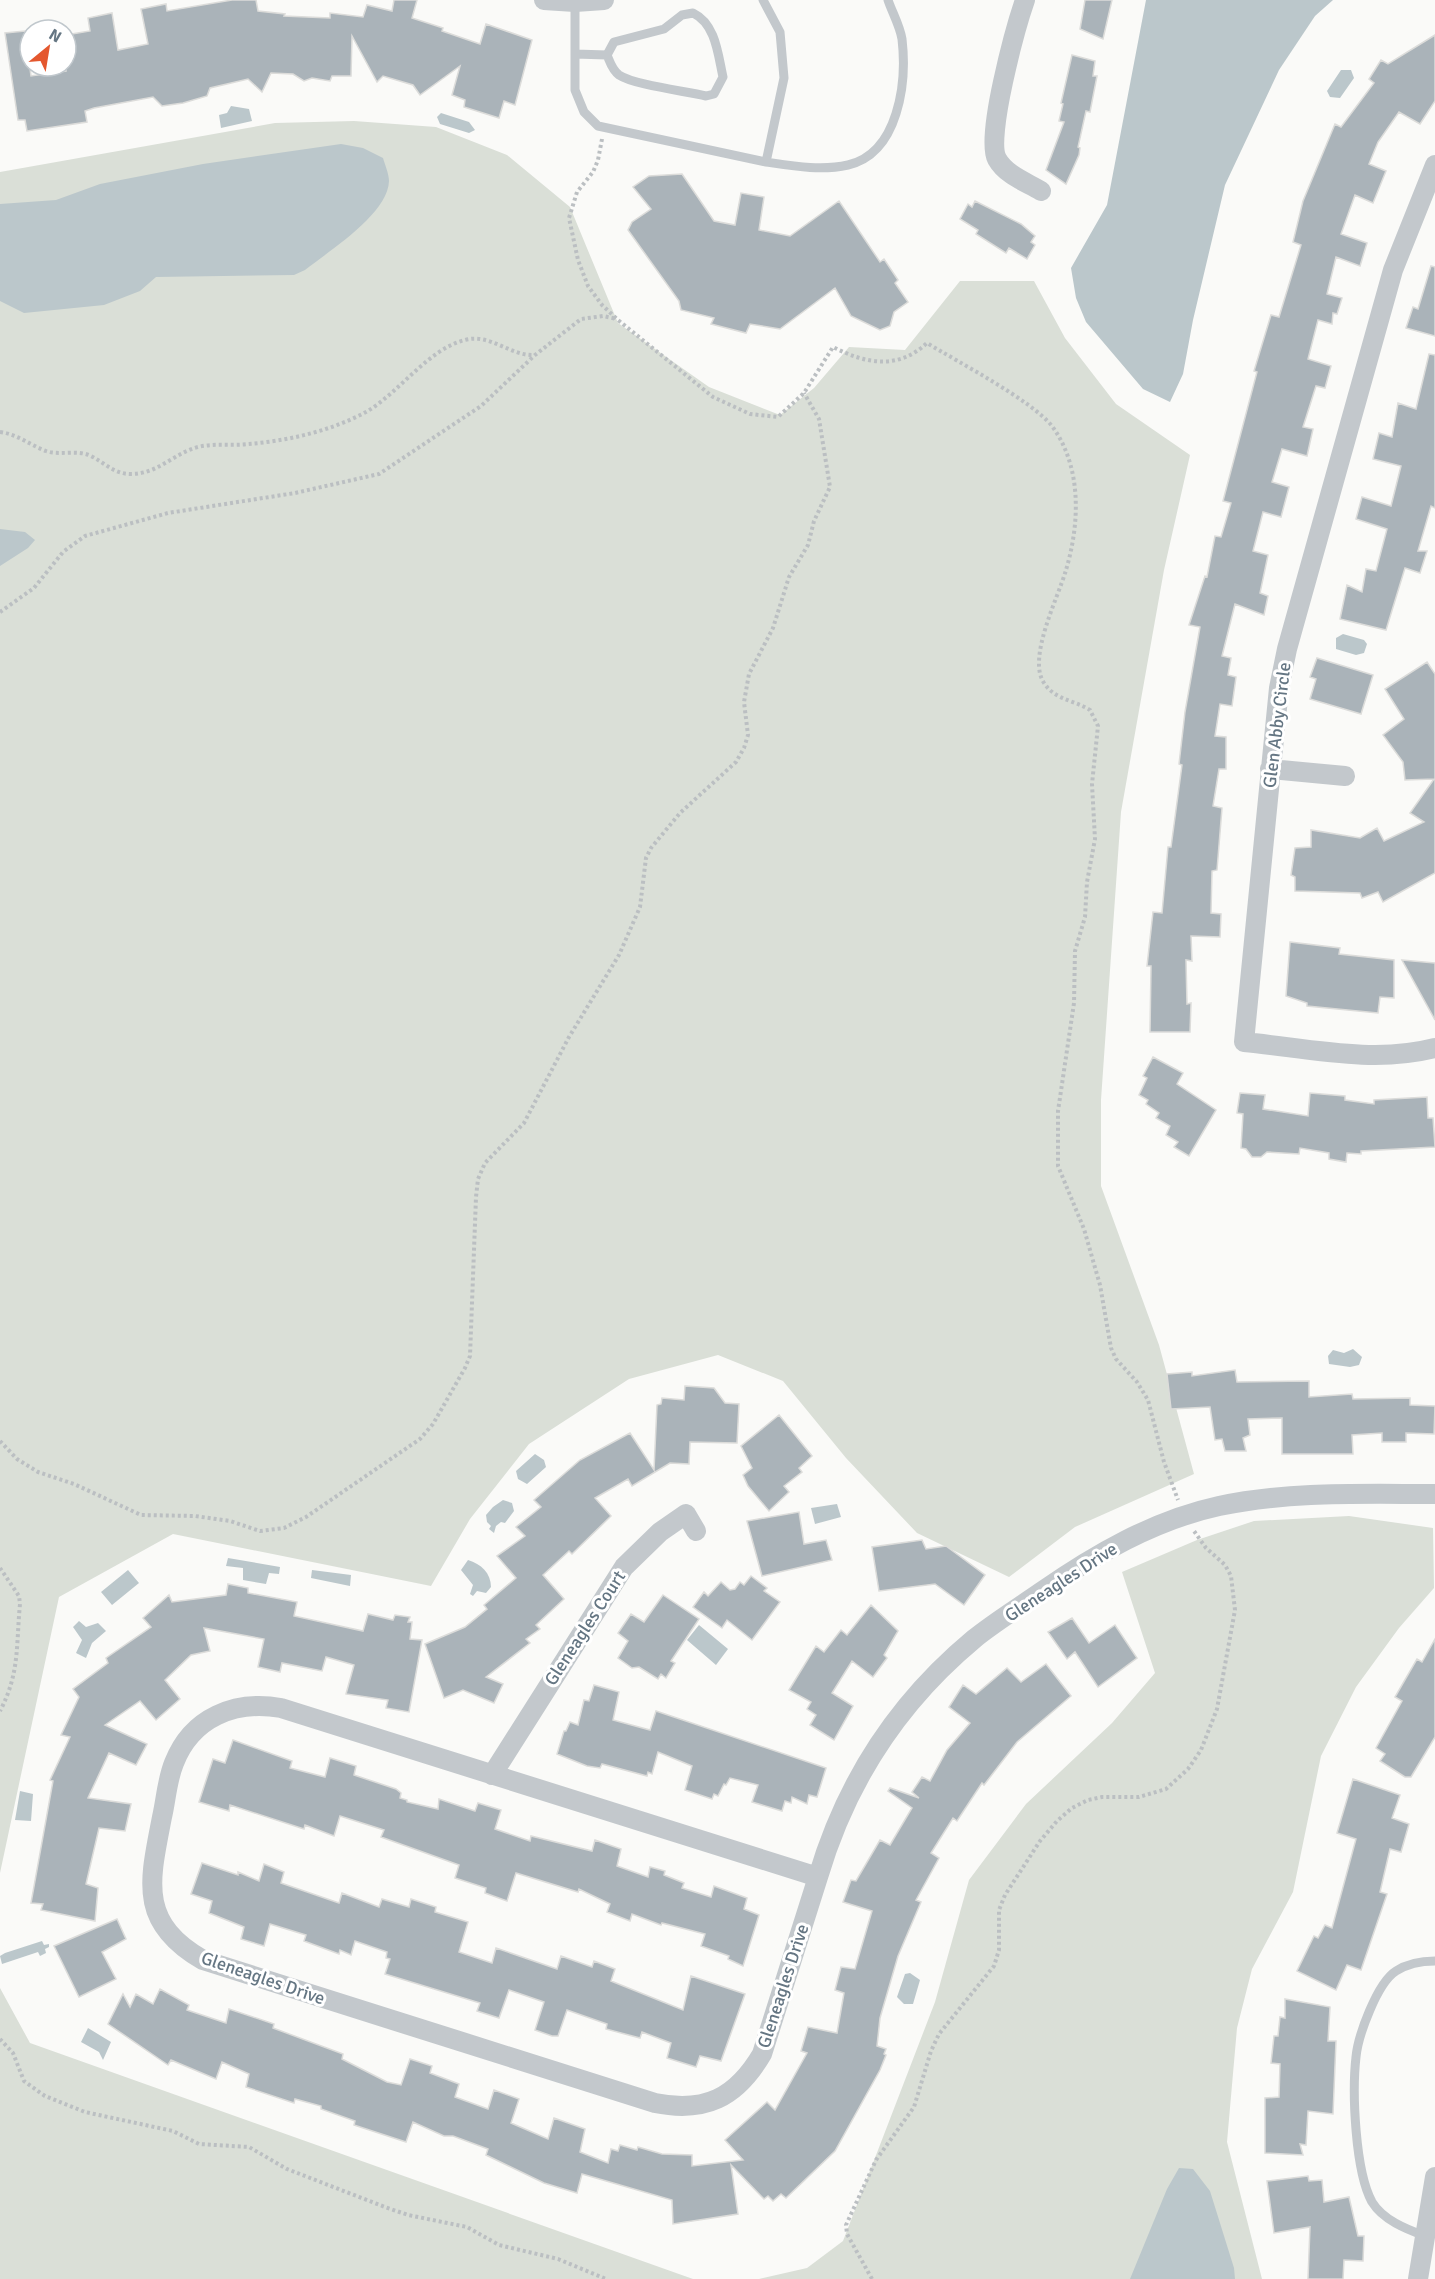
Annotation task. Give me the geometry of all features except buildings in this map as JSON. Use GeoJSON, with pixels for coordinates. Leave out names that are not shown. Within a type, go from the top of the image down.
{"type":"FeatureCollection","features":[{"type":"Feature","properties":{"kind":"street"},"geometry":{"type":"LineString","coordinates":[[544,0],[575,2],[604,0]]}},
{"type":"Feature","properties":{"kind":"street"},"geometry":{"type":"LineString","coordinates":[[1025,0],[998,108],[995,156],[1004,170],[1041,191]]}},
{"type":"Feature","properties":{"kind":"street","name":"Glen Abby Circle"},"geometry":{"type":"LineString","coordinates":[[1435,165],[1393,270],[1287,650],[1279,688],[1270,769],[1244,1042],[1363,1055],[1397,1054],[1435,1048]]}},
{"type":"Feature","properties":{"kind":"street"},"geometry":{"type":"LineString","coordinates":[[1270,769],[1345,776]]}},
{"type":"Feature","properties":{"kind":"street","name":"Gleneagles Drive"},"geometry":{"type":"LineString","coordinates":[[818,1877],[281,1708],[260,1704],[222,1712],[195,1729],[182,1746],[173,1765],[151,1867],[154,1904],[171,1937],[203,1960],[655,2103],[675,2107],[697,2106],[717,2100],[735,2089],[750,2074],[762,2054],[818,1877],[845,1801],[865,1764],[889,1726],[938,1670],[976,1637],[1096,1555],[1134,1536],[1186,1515],[1216,1506],[1300,1494],[1435,1494]]}},
{"type":"Feature","properties":{"kind":"street","name":"Gleneagles Court"},"geometry":{"type":"LineString","coordinates":[[492,1775],[624,1567],[642,1547],[686,1514],[696,1531]]}},
{"type":"Feature","properties":{"kind":"street"},"geometry":{"type":"LineString","coordinates":[[1418,2279],[1427,2237],[1435,2178]]}},
{"type":"Feature","properties":{"kind":"lane"},"geometry":{"type":"LineString","coordinates":[[763,0],[780,32],[784,78],[766,162]]}},
{"type":"Feature","properties":{"kind":"lane"},"geometry":{"type":"LineString","coordinates":[[575,2],[576,90],[584,112],[598,126],[766,162],[820,169],[851,164],[877,150],[893,122],[902,87],[902,38],[888,0]]}},
{"type":"Feature","properties":{"kind":"lane"},"geometry":{"type":"LineString","coordinates":[[693,13],[701,17],[713,36],[723,77],[714,94],[706,96],[620,76],[612,68],[607,55],[614,42],[664,29],[682,15],[693,13]]}},
{"type":"Feature","properties":{"kind":"lane"},"geometry":{"type":"LineString","coordinates":[[575,54],[607,55]]}},
{"type":"Feature","properties":{"kind":"lane"},"geometry":{"type":"LineString","coordinates":[[1427,2237],[1389,2219],[1372,2202],[1360,2166],[1356,2056],[1364,2025],[1379,1992],[1395,1972],[1421,1961],[1435,1961]]}},
{"type":"Feature","properties":{"kind":"path"},"geometry":{"type":"LineString","coordinates":[[604,127],[598,160],[593,172],[577,192],[569,218],[578,260],[588,286],[602,305],[618,320],[713,397],[730,407],[750,414],[778,417],[804,393],[833,347],[852,357],[886,363],[909,356],[927,343],[1030,407],[1050,423],[1059,437],[1076,483],[1073,536],[1067,568],[1039,654],[1039,669],[1042,681],[1056,697],[1090,710],[1098,726],[1098,743],[1092,784],[1095,839],[1087,882],[1085,916],[1075,951],[1074,1003],[1058,1111],[1058,1166],[1084,1229],[1100,1285],[1111,1348],[1116,1359],[1137,1382],[1148,1400],[1175,1495],[1206,1548],[1225,1565],[1235,1589],[1235,1610],[1211,1728],[1188,1769],[1166,1789],[1138,1797],[1102,1797],[1072,1808],[1040,1841],[1020,1869],[999,1910],[998,1958],[939,2034],[931,2051],[914,2107],[876,2160],[846,2225],[847,2234],[872,2279]]}},
{"type":"Feature","properties":{"kind":"path"},"geometry":{"type":"LineString","coordinates":[[0,612],[34,588],[63,552],[85,536],[168,513],[296,494],[379,474],[482,406],[535,355],[581,319],[603,316],[618,320]]}},
{"type":"Feature","properties":{"kind":"path"},"geometry":{"type":"LineString","coordinates":[[0,432],[17,436],[46,451],[91,456],[111,469],[134,474],[149,471],[197,447],[249,444],[316,432],[339,424],[383,401],[425,364],[464,340],[493,341],[518,352],[535,355]]}},
{"type":"Feature","properties":{"kind":"path"},"geometry":{"type":"LineString","coordinates":[[0,1441],[17,1458],[38,1472],[74,1484],[141,1515],[207,1518],[230,1521],[260,1531],[270,1531],[284,1528],[306,1517],[351,1488],[400,1455],[420,1439],[433,1424],[470,1356],[476,1197],[478,1179],[485,1163],[524,1123],[569,1037],[619,955],[640,907],[646,858],[651,848],[680,813],[736,762],[744,748],[748,735],[744,702],[749,674],[773,628],[789,577],[808,545],[814,521],[830,487],[819,419],[804,393]]}},
{"type":"Feature","properties":{"kind":"path"},"geometry":{"type":"LineString","coordinates":[[0,1568],[19,1596],[20,1604],[16,1666],[12,1688],[0,1711]]}},
{"type":"Feature","properties":{"kind":"path"},"geometry":{"type":"LineString","coordinates":[[0,2038],[13,2054],[29,2087],[45,2096],[94,2114],[173,2131],[199,2144],[249,2147],[287,2169],[408,2215],[467,2227],[519,2252],[558,2259],[606,2279]]}},
{"type":"Feature","properties":{"kind":"shaded area"},"geometry":{"type":"Polygon","coordinates":[[[1146,0],[1333,0],[1315,16],[1279,70],[1225,185],[1193,320],[1183,374],[1170,402],[1143,389],[1086,322],[1076,298],[1071,268],[1107,205],[1146,0]]]}},
{"type":"Feature","properties":{"kind":"shaded area"},"geometry":{"type":"Polygon","coordinates":[[[1341,70],[1351,70],[1354,78],[1340,98],[1330,97],[1327,91],[1341,70]]]}},
{"type":"Feature","properties":{"kind":"shaded area"},"geometry":{"type":"Polygon","coordinates":[[[231,106],[249,109],[252,121],[221,128],[219,115],[227,113],[231,106]]]}},
{"type":"Feature","properties":{"kind":"shaded area"},"geometry":{"type":"Polygon","coordinates":[[[441,113],[469,122],[475,130],[469,133],[440,124],[437,117],[441,113]]]}},
{"type":"Feature","properties":{"kind":"shaded area"},"geometry":{"type":"Polygon","coordinates":[[[354,121],[436,127],[507,155],[570,207],[618,323],[709,387],[780,415],[814,388],[849,347],[905,350],[960,281],[1034,281],[1065,338],[1116,404],[1190,455],[1164,570],[1121,812],[1101,1100],[1101,1186],[1159,1345],[1194,1474],[1075,1527],[1009,1577],[917,1533],[846,1458],[783,1381],[718,1355],[629,1379],[529,1444],[470,1519],[431,1586],[173,1534],[59,1597],[0,1873],[0,172],[275,123],[354,121]]]}},
{"type":"Feature","properties":{"kind":"shaded area"},"geometry":{"type":"Polygon","coordinates":[[[341,144],[363,148],[383,158],[389,178],[386,194],[379,206],[356,231],[305,270],[294,275],[156,277],[140,291],[104,305],[24,313],[0,301],[0,204],[56,200],[100,184],[203,164],[341,144]]]}},
{"type":"Feature","properties":{"kind":"shaded area"},"geometry":{"type":"Polygon","coordinates":[[[0,529],[25,532],[35,540],[28,548],[0,566],[0,529]]]}},
{"type":"Feature","properties":{"kind":"shaded area"},"geometry":{"type":"Polygon","coordinates":[[[1343,634],[1364,640],[1367,644],[1364,653],[1356,655],[1336,649],[1336,638],[1343,634]]]}},
{"type":"Feature","properties":{"kind":"shaded area"},"geometry":{"type":"Polygon","coordinates":[[[1353,1349],[1362,1357],[1359,1365],[1350,1367],[1329,1364],[1328,1356],[1333,1350],[1344,1353],[1353,1349]]]}},
{"type":"Feature","properties":{"kind":"shaded area"},"geometry":{"type":"Polygon","coordinates":[[[535,1454],[544,1460],[546,1467],[527,1484],[518,1479],[516,1471],[535,1454]]]}},
{"type":"Feature","properties":{"kind":"shaded area"},"geometry":{"type":"Polygon","coordinates":[[[503,1500],[512,1503],[514,1511],[505,1523],[501,1522],[496,1526],[494,1533],[489,1529],[491,1526],[487,1522],[486,1515],[503,1500]]]}},
{"type":"Feature","properties":{"kind":"shaded area"},"geometry":{"type":"Polygon","coordinates":[[[837,1504],[841,1517],[815,1524],[811,1508],[837,1504]]]}},
{"type":"Feature","properties":{"kind":"shaded area"},"geometry":{"type":"Polygon","coordinates":[[[1349,1516],[1433,1528],[1434,1588],[1399,1628],[1356,1687],[1321,1756],[1293,1892],[1252,1969],[1237,2028],[1227,2142],[1262,2279],[759,2279],[807,2268],[843,2241],[935,2002],[969,1880],[1026,1804],[1112,1723],[1155,1673],[1122,1572],[1197,1540],[1254,1521],[1349,1516]]]}},
{"type":"Feature","properties":{"kind":"shaded area"},"geometry":{"type":"Polygon","coordinates":[[[228,1558],[280,1567],[279,1574],[269,1573],[266,1584],[243,1580],[243,1568],[226,1566],[228,1558]]]}},
{"type":"Feature","properties":{"kind":"shaded area"},"geometry":{"type":"Polygon","coordinates":[[[468,1560],[487,1573],[491,1587],[486,1593],[477,1591],[473,1596],[470,1594],[473,1585],[461,1570],[468,1560]]]}},
{"type":"Feature","properties":{"kind":"shaded area"},"geometry":{"type":"Polygon","coordinates":[[[128,1570],[139,1583],[112,1605],[101,1592],[128,1570]]]}},
{"type":"Feature","properties":{"kind":"shaded area"},"geometry":{"type":"Polygon","coordinates":[[[312,1570],[351,1575],[350,1586],[311,1578],[312,1570]]]}},
{"type":"Feature","properties":{"kind":"shaded area"},"geometry":{"type":"Polygon","coordinates":[[[79,1621],[86,1627],[98,1623],[106,1631],[92,1643],[86,1658],[76,1653],[82,1640],[73,1627],[79,1621]]]}},
{"type":"Feature","properties":{"kind":"shaded area"},"geometry":{"type":"Polygon","coordinates":[[[699,1625],[728,1649],[716,1665],[687,1640],[699,1625]]]}},
{"type":"Feature","properties":{"kind":"shaded area"},"geometry":{"type":"Polygon","coordinates":[[[20,1791],[33,1794],[31,1821],[15,1820],[20,1791]]]}},
{"type":"Feature","properties":{"kind":"shaded area"},"geometry":{"type":"Polygon","coordinates":[[[42,1941],[44,1945],[49,1944],[49,1947],[45,1949],[46,1953],[40,1956],[38,1952],[2,1964],[0,1956],[5,1953],[42,1941]]]}},
{"type":"Feature","properties":{"kind":"shaded area"},"geometry":{"type":"Polygon","coordinates":[[[910,1973],[920,1980],[913,2004],[904,2004],[897,1997],[905,1974],[910,1973]]]}},
{"type":"Feature","properties":{"kind":"shaded area"},"geometry":{"type":"Polygon","coordinates":[[[0,1988],[30,2043],[693,2279],[0,2279],[0,1988]]]}},
{"type":"Feature","properties":{"kind":"shaded area"},"geometry":{"type":"Polygon","coordinates":[[[88,2028],[111,2042],[103,2060],[99,2052],[81,2042],[88,2028]]]}},
{"type":"Feature","properties":{"kind":"shaded area"},"geometry":{"type":"Polygon","coordinates":[[[1179,2168],[1193,2169],[1210,2191],[1234,2268],[1235,2279],[1130,2279],[1167,2189],[1179,2168]]]}}]}
